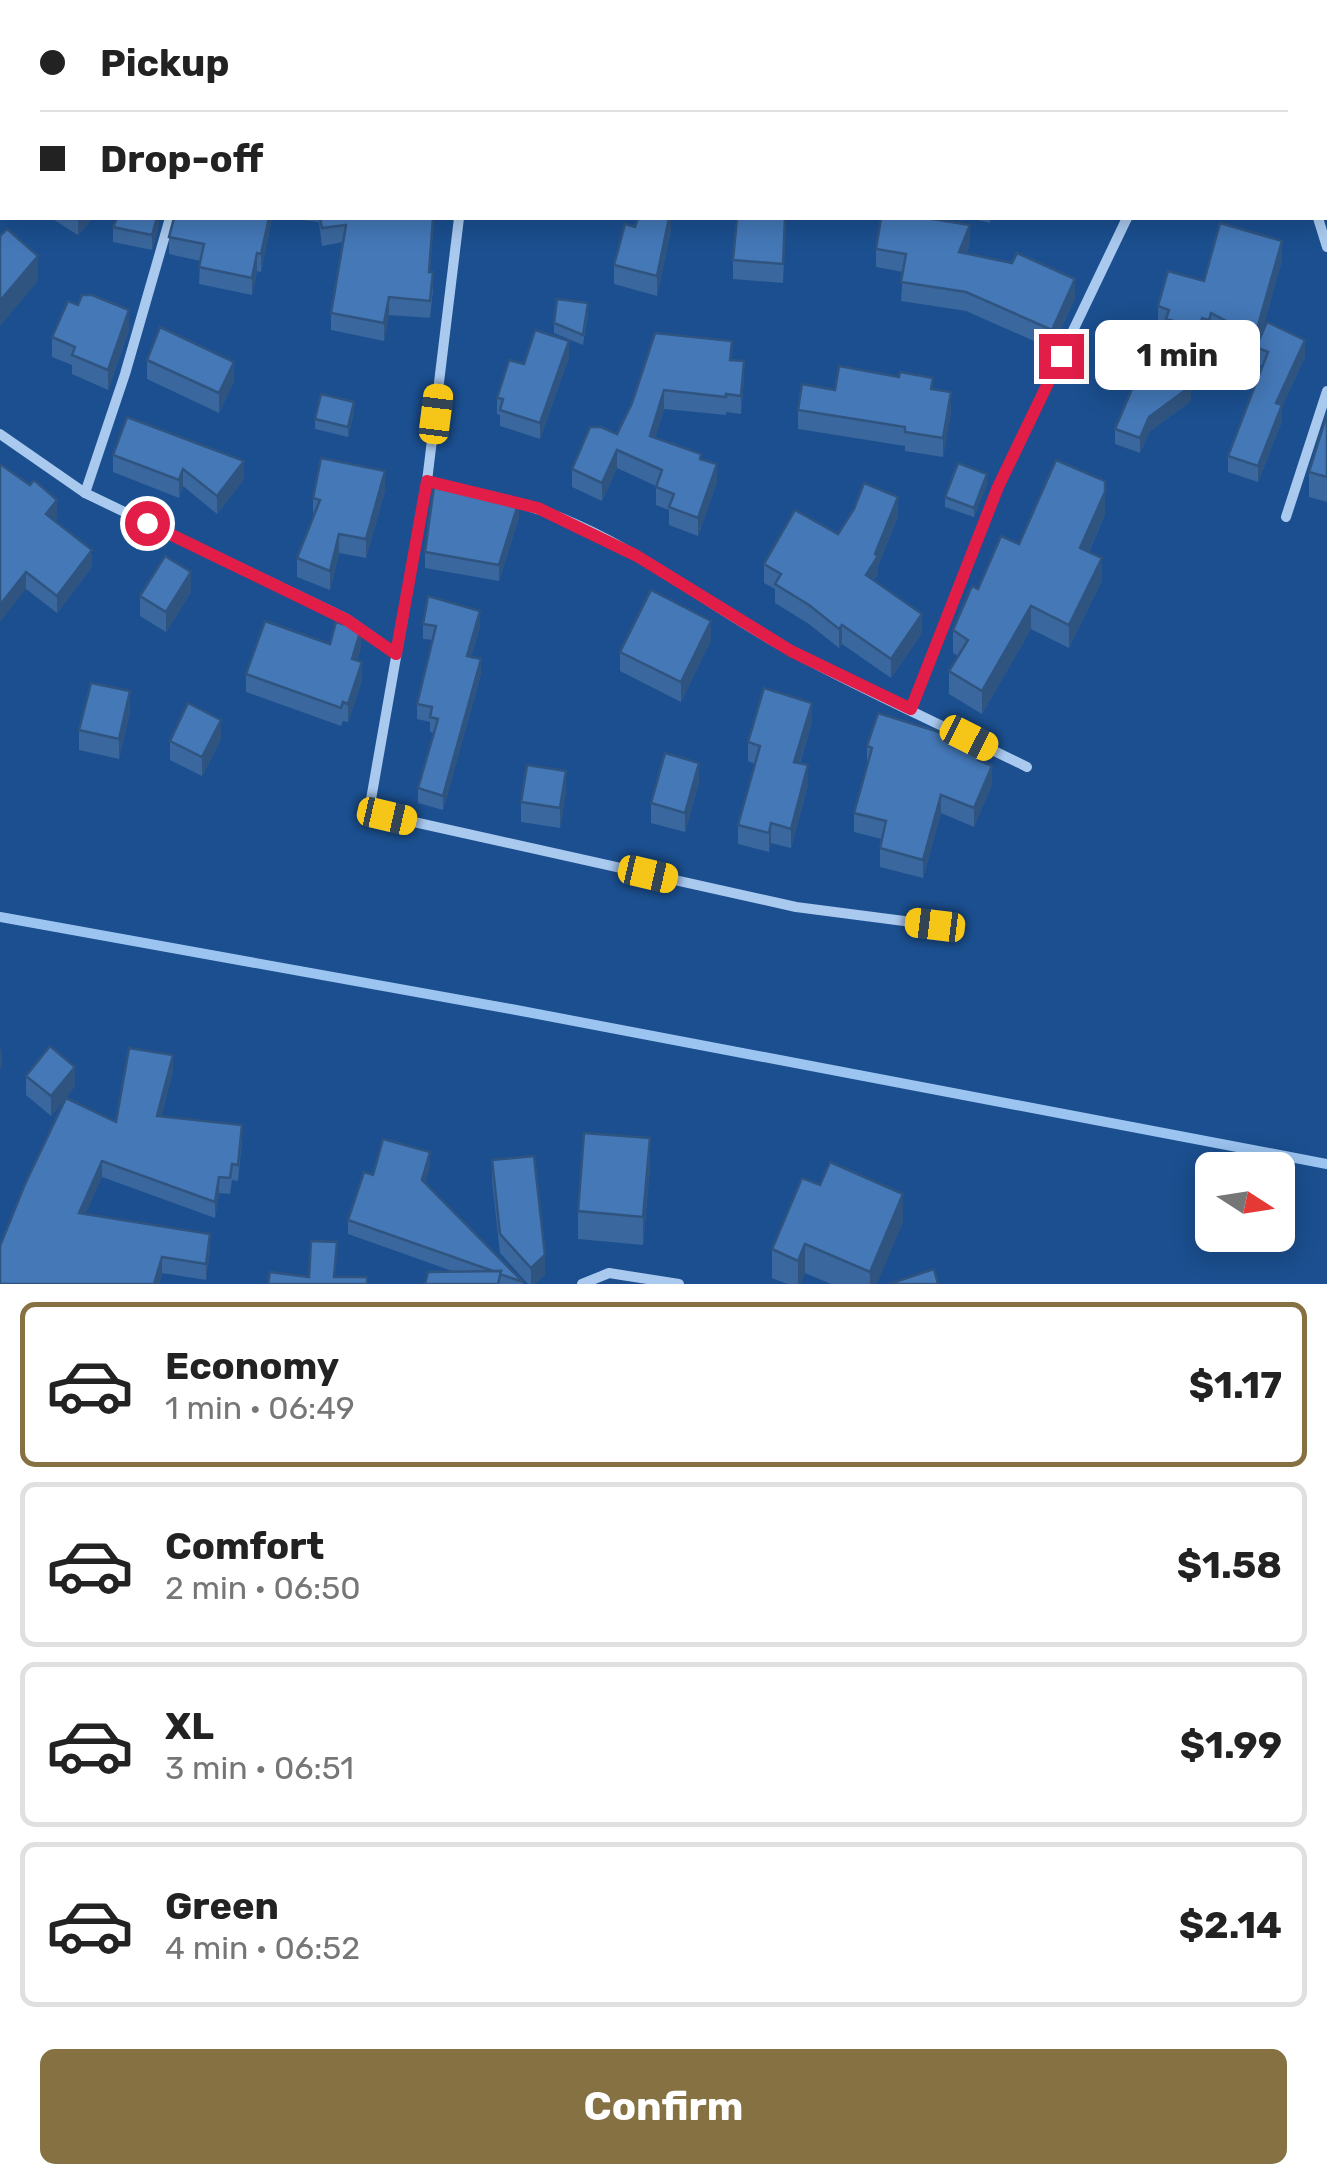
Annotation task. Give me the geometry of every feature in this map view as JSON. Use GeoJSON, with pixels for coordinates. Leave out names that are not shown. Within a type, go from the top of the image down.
{"type":"FeatureCollection","features":[{"type":"Feature","properties":{"kind":"street"},"geometry":{"type":"LineString","coordinates":[[85,493],[125,374],[169,220]]}},
{"type":"Feature","properties":{"kind":"street"},"geometry":{"type":"LineString","coordinates":[[458,220],[427,481],[370,804],[387,816],[796,907],[935,925]]}},
{"type":"Feature","properties":{"kind":"street"},"geometry":{"type":"LineString","coordinates":[[911,709],[998,487],[1126,220]]}},
{"type":"Feature","properties":{"kind":"street"},"geometry":{"type":"LineString","coordinates":[[1319,220],[1327,247]]}},
{"type":"Feature","properties":{"kind":"street"},"geometry":{"type":"LineString","coordinates":[[1286,517],[1327,391]]}},
{"type":"Feature","properties":{"kind":"street"},"geometry":{"type":"LineString","coordinates":[[0,434],[85,493],[347,620],[396,654]]}},
{"type":"Feature","properties":{"kind":"street"},"geometry":{"type":"LineString","coordinates":[[427,481],[538,508],[637,556],[791,651],[1027,767]]}},
{"type":"Feature","properties":{"kind":"street"},"geometry":{"type":"LineString","coordinates":[[582,1284],[609,1273],[678,1284]]}},
{"type":"Feature","properties":{"kind":"building"},"geometry":{"type":"Polygon","coordinates":[[[116,220],[156,220],[152,235],[113,227],[116,220]]]}},
{"type":"Feature","properties":{"kind":"building"},"geometry":{"type":"Polygon","coordinates":[[[173,220],[269,220],[252,278],[199,267],[204,244],[169,237],[173,220]]]}},
{"type":"Feature","properties":{"kind":"building"},"geometry":{"type":"Polygon","coordinates":[[[320,220],[433,220],[430,301],[389,297],[384,323],[331,313],[346,225],[322,228],[320,220]]]}},
{"type":"Feature","properties":{"kind":"building"},"geometry":{"type":"Polygon","coordinates":[[[637,220],[669,220],[657,276],[614,265],[625,224],[635,227],[637,220]]]}},
{"type":"Feature","properties":{"kind":"building"},"geometry":{"type":"Polygon","coordinates":[[[737,220],[785,220],[783,264],[733,260],[737,220]]]}},
{"type":"Feature","properties":{"kind":"building"},"geometry":{"type":"Polygon","coordinates":[[[881,220],[939,220],[970,225],[959,252],[1012,263],[1017,253],[1075,279],[1052,330],[966,292],[901,282],[906,254],[876,249],[881,220]]]}},
{"type":"Feature","properties":{"kind":"building"},"geometry":{"type":"Polygon","coordinates":[[[1220,223],[1282,241],[1255,336],[1211,313],[1209,320],[1202,318],[1199,328],[1166,319],[1169,310],[1158,306],[1168,271],[1204,281],[1220,223]]]}},
{"type":"Feature","properties":{"kind":"building"},"geometry":{"type":"Polygon","coordinates":[[[7,229],[38,256],[0,301],[0,236],[7,229]]]}},
{"type":"Feature","properties":{"kind":"building"},"geometry":{"type":"Polygon","coordinates":[[[82,295],[92,295],[129,310],[108,370],[72,355],[75,347],[52,337],[68,301],[78,305],[82,295]]]}},
{"type":"Feature","properties":{"kind":"building"},"geometry":{"type":"Polygon","coordinates":[[[557,299],[588,303],[583,335],[554,323],[557,299]]]}},
{"type":"Feature","properties":{"kind":"building"},"geometry":{"type":"Polygon","coordinates":[[[1267,322],[1305,340],[1276,403],[1282,405],[1258,466],[1228,456],[1268,352],[1256,347],[1267,322]]]}},
{"type":"Feature","properties":{"kind":"building"},"geometry":{"type":"Polygon","coordinates":[[[160,327],[234,362],[219,393],[147,360],[160,327]]]}},
{"type":"Feature","properties":{"kind":"building"},"geometry":{"type":"Polygon","coordinates":[[[535,330],[569,341],[540,423],[500,410],[503,399],[497,398],[509,360],[524,364],[535,330]]]}},
{"type":"Feature","properties":{"kind":"building"},"geometry":{"type":"Polygon","coordinates":[[[655,333],[732,341],[730,360],[744,361],[741,396],[664,390],[650,436],[701,454],[700,459],[717,464],[698,518],[669,507],[674,494],[656,487],[662,470],[617,450],[602,483],[572,469],[590,427],[617,434],[632,403],[655,333]]]}},
{"type":"Feature","properties":{"kind":"building"},"geometry":{"type":"Polygon","coordinates":[[[1170,357],[1191,386],[1149,417],[1140,438],[1115,429],[1135,382],[1170,357]]]}},
{"type":"Feature","properties":{"kind":"building"},"geometry":{"type":"Polygon","coordinates":[[[839,366],[899,377],[900,372],[933,378],[931,389],[951,392],[943,438],[905,432],[905,427],[798,410],[802,384],[835,390],[839,366]]]}},
{"type":"Feature","properties":{"kind":"building"},"geometry":{"type":"Polygon","coordinates":[[[321,394],[354,402],[348,427],[315,419],[321,394]]]}},
{"type":"Feature","properties":{"kind":"building"},"geometry":{"type":"Polygon","coordinates":[[[1327,414],[1327,477],[1309,472],[1327,414]]]}},
{"type":"Feature","properties":{"kind":"building"},"geometry":{"type":"Polygon","coordinates":[[[127,417],[244,461],[217,496],[183,469],[179,480],[113,455],[127,417]]]}},
{"type":"Feature","properties":{"kind":"building"},"geometry":{"type":"Polygon","coordinates":[[[321,458],[385,471],[366,539],[339,534],[330,571],[297,558],[320,500],[313,498],[321,458]]]}},
{"type":"Feature","properties":{"kind":"building"},"geometry":{"type":"Polygon","coordinates":[[[1056,460],[1105,481],[1105,492],[1080,548],[1102,558],[1069,625],[1031,606],[982,691],[949,671],[968,640],[953,630],[972,586],[978,589],[1001,536],[1019,544],[1056,460]]]}},
{"type":"Feature","properties":{"kind":"building"},"geometry":{"type":"Polygon","coordinates":[[[958,463],[987,474],[974,508],[945,497],[958,463]]]}},
{"type":"Feature","properties":{"kind":"building"},"geometry":{"type":"Polygon","coordinates":[[[0,464],[30,485],[34,480],[57,500],[46,514],[92,550],[57,596],[26,572],[0,605],[0,464]]]}},
{"type":"Feature","properties":{"kind":"building"},"geometry":{"type":"Polygon","coordinates":[[[864,483],[898,497],[875,554],[878,556],[866,575],[922,614],[891,659],[842,625],[839,629],[775,584],[781,574],[764,564],[795,510],[838,534],[864,483]]]}},
{"type":"Feature","properties":{"kind":"building"},"geometry":{"type":"Polygon","coordinates":[[[434,486],[519,501],[499,565],[425,552],[434,486]]]}},
{"type":"Feature","properties":{"kind":"building"},"geometry":{"type":"Polygon","coordinates":[[[165,556],[191,572],[166,612],[140,596],[165,556]]]}},
{"type":"Feature","properties":{"kind":"building"},"geometry":{"type":"Polygon","coordinates":[[[651,590],[711,621],[681,682],[620,652],[651,590]]]}},
{"type":"Feature","properties":{"kind":"building"},"geometry":{"type":"Polygon","coordinates":[[[428,596],[480,611],[467,656],[481,659],[443,796],[418,788],[438,719],[430,717],[432,707],[417,704],[436,626],[423,624],[428,596]]]}},
{"type":"Feature","properties":{"kind":"building"},"geometry":{"type":"Polygon","coordinates":[[[265,621],[330,644],[336,622],[361,629],[352,659],[362,662],[348,704],[343,702],[341,708],[246,674],[265,621]]]}},
{"type":"Feature","properties":{"kind":"building"},"geometry":{"type":"Polygon","coordinates":[[[91,683],[130,691],[119,739],[79,730],[91,683]]]}},
{"type":"Feature","properties":{"kind":"building"},"geometry":{"type":"Polygon","coordinates":[[[764,688],[812,703],[794,762],[808,765],[791,829],[771,823],[769,833],[738,825],[760,746],[748,742],[764,688]]]}},
{"type":"Feature","properties":{"kind":"building"},"geometry":{"type":"Polygon","coordinates":[[[188,703],[221,720],[202,757],[170,741],[188,703]]]}},
{"type":"Feature","properties":{"kind":"building"},"geometry":{"type":"Polygon","coordinates":[[[878,713],[945,734],[947,730],[987,745],[978,760],[992,766],[974,808],[941,795],[923,860],[880,848],[886,821],[854,813],[878,713]]]}},
{"type":"Feature","properties":{"kind":"building"},"geometry":{"type":"Polygon","coordinates":[[[665,753],[699,763],[685,813],[651,803],[665,753]]]}},
{"type":"Feature","properties":{"kind":"building"},"geometry":{"type":"Polygon","coordinates":[[[527,765],[566,771],[560,808],[521,802],[527,765]]]}},
{"type":"Feature","properties":{"kind":"building"},"geometry":{"type":"Polygon","coordinates":[[[50,1046],[75,1067],[51,1096],[26,1076],[50,1046]]]}},
{"type":"Feature","properties":{"kind":"building"},"geometry":{"type":"Polygon","coordinates":[[[129,1048],[173,1055],[157,1116],[242,1125],[238,1165],[232,1164],[230,1178],[219,1177],[215,1202],[102,1161],[79,1213],[210,1234],[206,1264],[162,1257],[154,1284],[0,1284],[0,1246],[66,1098],[116,1122],[129,1048]]]}},
{"type":"Feature","properties":{"kind":"building"},"geometry":{"type":"Polygon","coordinates":[[[584,1133],[650,1138],[643,1217],[578,1211],[584,1133]]]}},
{"type":"Feature","properties":{"kind":"building"},"geometry":{"type":"Polygon","coordinates":[[[383,1139],[430,1152],[422,1180],[523,1282],[500,1274],[501,1271],[348,1220],[364,1172],[373,1175],[383,1139]]]}},
{"type":"Feature","properties":{"kind":"building"},"geometry":{"type":"Polygon","coordinates":[[[534,1156],[545,1255],[531,1268],[500,1234],[492,1160],[534,1156]]]}},
{"type":"Feature","properties":{"kind":"building"},"geometry":{"type":"Polygon","coordinates":[[[830,1162],[903,1194],[870,1272],[805,1244],[798,1261],[772,1249],[802,1178],[820,1185],[830,1162]]]}},
{"type":"Feature","properties":{"kind":"building"},"geometry":{"type":"Polygon","coordinates":[[[311,1241],[337,1242],[334,1277],[367,1277],[367,1284],[268,1284],[270,1272],[309,1277],[311,1241]]]}},
{"type":"Feature","properties":{"kind":"building"},"geometry":{"type":"Polygon","coordinates":[[[934,1269],[938,1284],[889,1284],[934,1269]]]}},
{"type":"Feature","properties":{"kind":"building"},"geometry":{"type":"Polygon","coordinates":[[[501,1271],[498,1284],[425,1284],[428,1272],[501,1271]]]}},
{"type":"Feature","properties":{"kind":"waterway"},"geometry":{"type":"LineString","coordinates":[[0,917],[511,1009],[1327,1164]]}},
{"type":"Feature","properties":{"kind":"route"},"geometry":{"type":"LineString","coordinates":[[147,523],[347,620],[396,654],[427,481],[538,508],[637,556],[791,651],[911,709],[998,487],[1061,356]]}}]}
